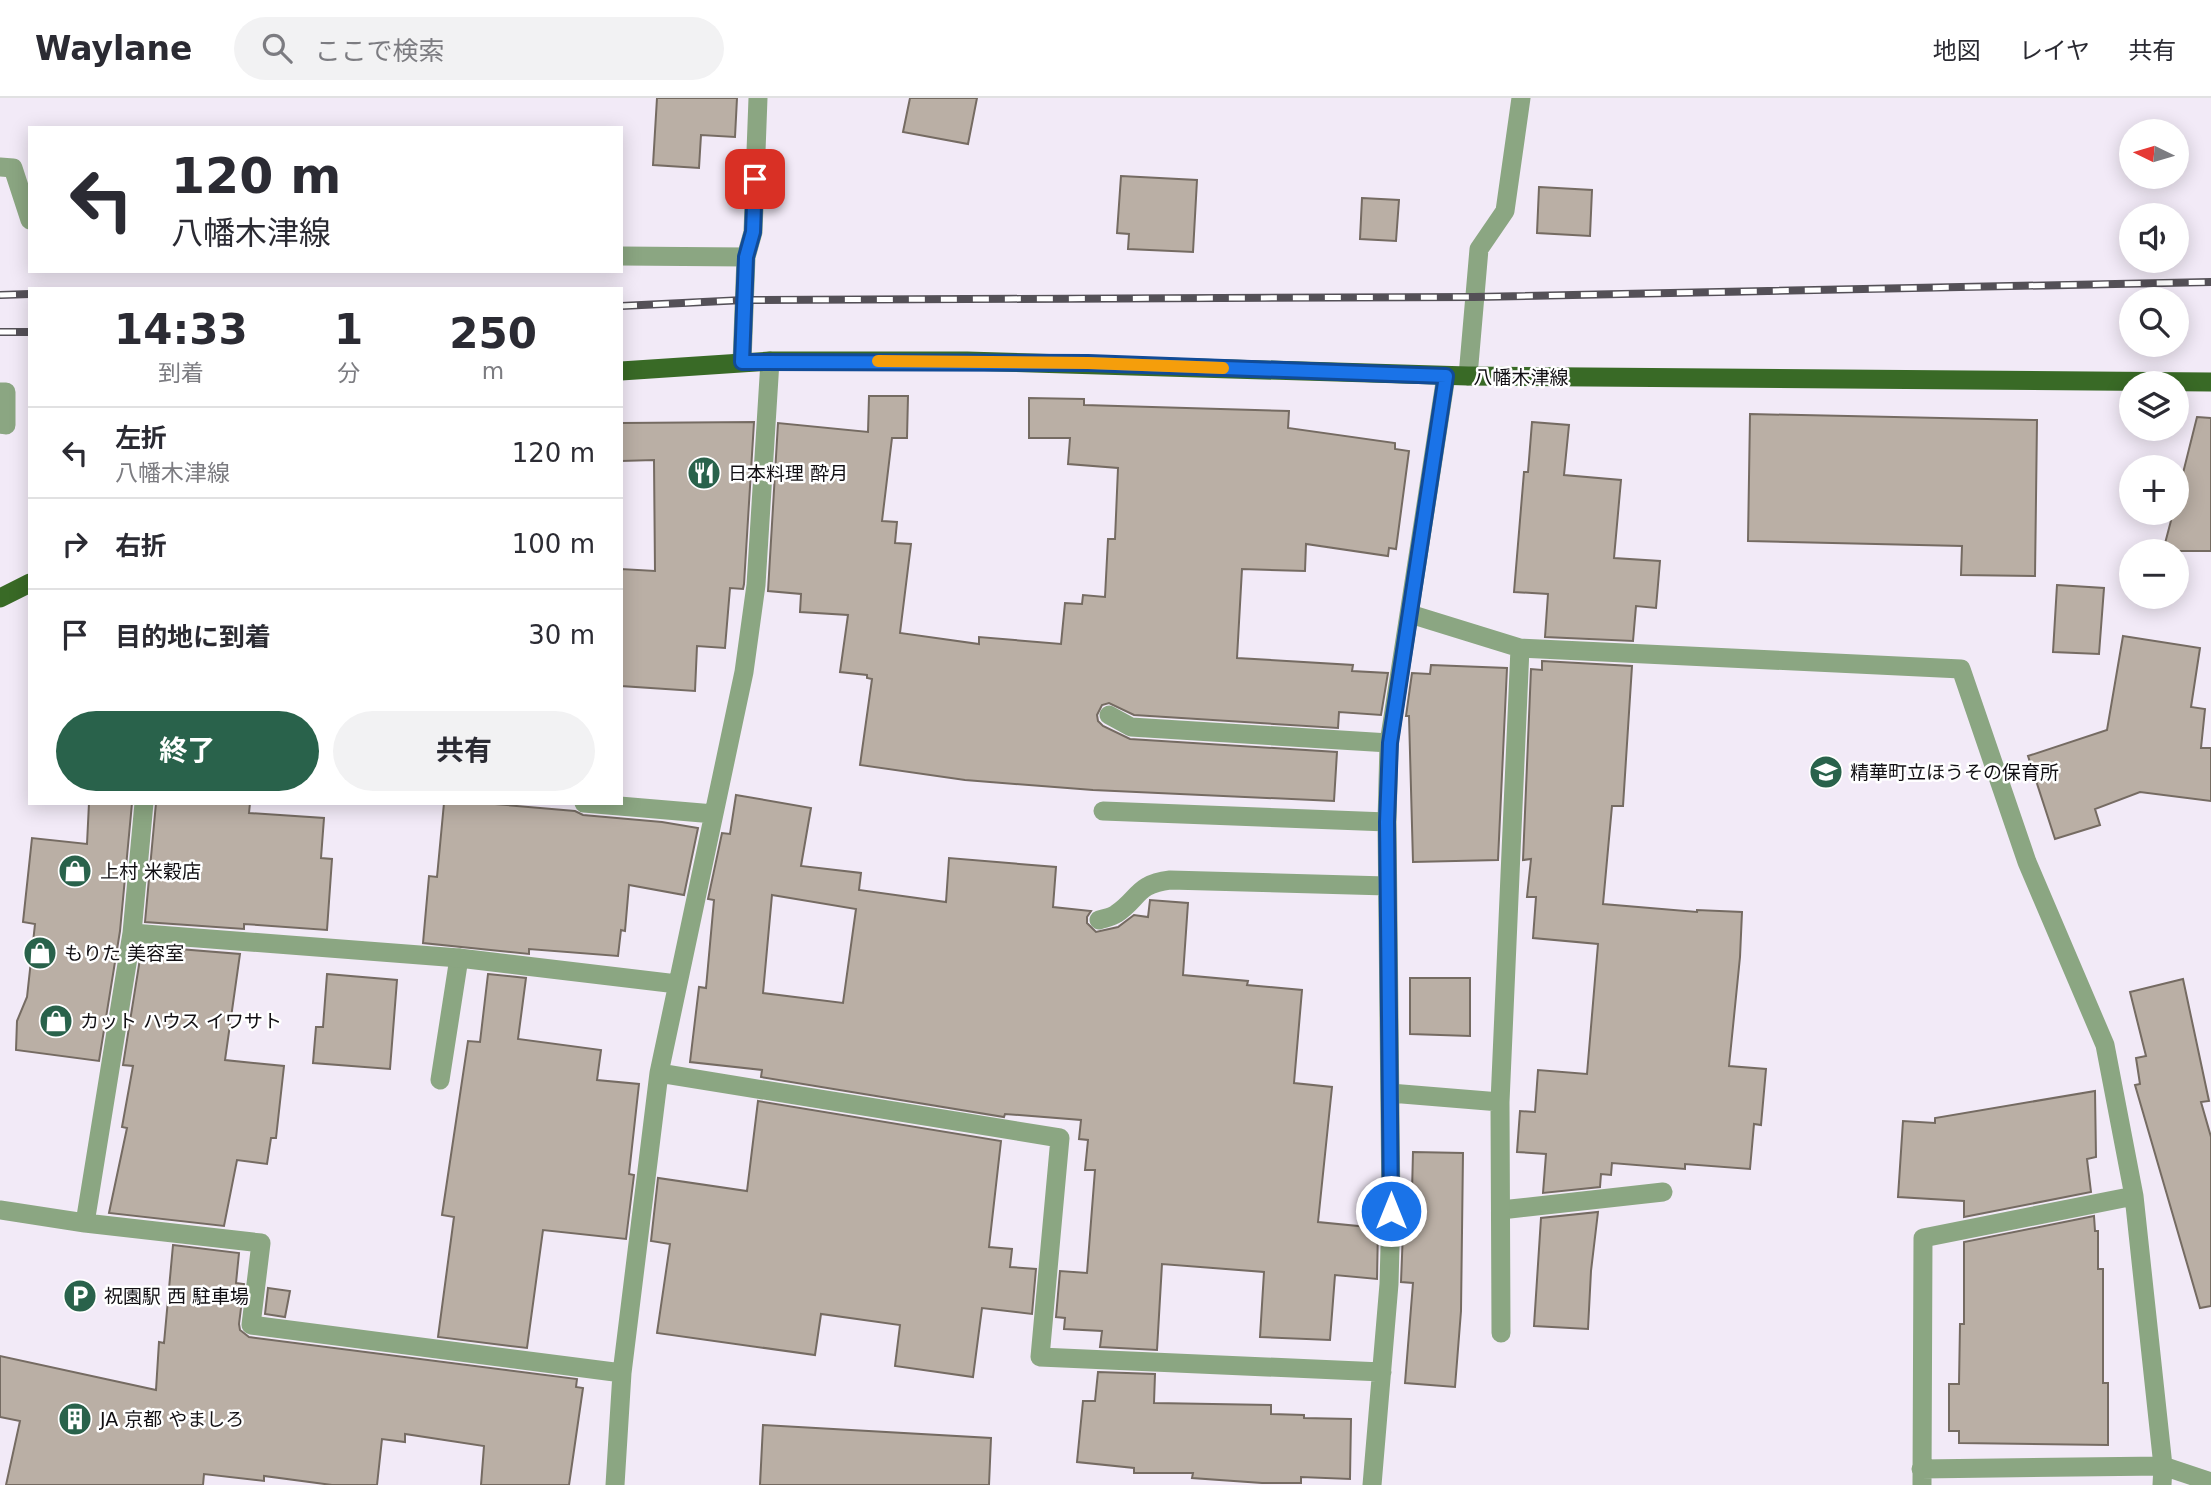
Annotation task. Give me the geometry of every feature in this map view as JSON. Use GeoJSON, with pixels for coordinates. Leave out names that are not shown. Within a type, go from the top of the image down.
{"type":"FeatureCollection","features":[{"type":"Feature","properties":{"kind":"main road","name":"八幡木津線"},"geometry":{"type":"LineString","coordinates":[[623,372],[770,361],[1088,363],[1446,376],[2211,382]]}},
{"type":"Feature","properties":{"kind":"main road"},"geometry":{"type":"LineString","coordinates":[[0,598],[28,584]]}},
{"type":"Feature","properties":{"kind":"street"},"geometry":{"type":"LineString","coordinates":[[742,362],[746,257],[753,232],[758,98]]}},
{"type":"Feature","properties":{"kind":"street"},"geometry":{"type":"LineString","coordinates":[[1468,376],[1479,249],[1505,211],[1521,98]]}},
{"type":"Feature","properties":{"kind":"street"},"geometry":{"type":"LineString","coordinates":[[0,167],[13,167],[28,214]]}},
{"type":"Feature","properties":{"kind":"street"},"geometry":{"type":"LineString","coordinates":[[623,256],[746,257]]}},
{"type":"Feature","properties":{"kind":"street"},"geometry":{"type":"LineString","coordinates":[[615,1485],[622,1373],[659,1073],[744,672],[756,585],[770,361]]}},
{"type":"Feature","properties":{"kind":"street"},"geometry":{"type":"LineString","coordinates":[[1372,1485],[1390,1272],[1387,822],[1390,743],[1446,376]]}},
{"type":"Feature","properties":{"kind":"street"},"geometry":{"type":"LineString","coordinates":[[0,392],[6,392],[6,425],[0,424]]}},
{"type":"Feature","properties":{"kind":"street"},"geometry":{"type":"LineString","coordinates":[[1410,614],[1520,648],[1961,669],[2027,862],[2105,1045],[2134,1196],[2163,1476]]}},
{"type":"Feature","properties":{"kind":"street"},"geometry":{"type":"LineString","coordinates":[[1501,1333],[1500,1102],[1520,648]]}},
{"type":"Feature","properties":{"kind":"street"},"geometry":{"type":"LineString","coordinates":[[1108,715],[1131,727],[1390,743]]}},
{"type":"Feature","properties":{"kind":"street"},"geometry":{"type":"LineString","coordinates":[[85,1223],[132,933],[144,805]]}},
{"type":"Feature","properties":{"kind":"street"},"geometry":{"type":"LineString","coordinates":[[608,805],[715,814]]}},
{"type":"Feature","properties":{"kind":"street"},"geometry":{"type":"LineString","coordinates":[[1102,811],[1387,822]]}},
{"type":"Feature","properties":{"kind":"street"},"geometry":{"type":"LineString","coordinates":[[1099,920],[1116,915],[1139,891],[1154,882],[1162,881],[1387,886]]}},
{"type":"Feature","properties":{"kind":"street"},"geometry":{"type":"LineString","coordinates":[[132,933],[459,958],[677,984]]}},
{"type":"Feature","properties":{"kind":"street"},"geometry":{"type":"LineString","coordinates":[[440,1080],[459,958]]}},
{"type":"Feature","properties":{"kind":"street"},"geometry":{"type":"LineString","coordinates":[[659,1073],[1060,1138],[1040,1357],[1382,1372]]}},
{"type":"Feature","properties":{"kind":"street"},"geometry":{"type":"LineString","coordinates":[[1390,1093],[1500,1102]]}},
{"type":"Feature","properties":{"kind":"street"},"geometry":{"type":"LineString","coordinates":[[1501,1210],[1663,1192]]}},
{"type":"Feature","properties":{"kind":"street"},"geometry":{"type":"LineString","coordinates":[[2134,1196],[1923,1238],[1921,1477],[2163,1476],[2211,1482]]}},
{"type":"Feature","properties":{"kind":"street"},"geometry":{"type":"LineString","coordinates":[[0,1210],[85,1223],[261,1243],[251,1325],[622,1373]]}},
{"type":"Feature","properties":{"kind":"building"},"geometry":{"type":"Polygon","coordinates":[[[657,98],[737,98],[735,137],[701,135],[699,168],[653,165],[657,98]]]}},
{"type":"Feature","properties":{"kind":"building"},"geometry":{"type":"Polygon","coordinates":[[[910,98],[977,98],[968,144],[903,132],[910,98]]]}},
{"type":"Feature","properties":{"kind":"building"},"geometry":{"type":"Polygon","coordinates":[[[1121,176],[1197,180],[1193,252],[1128,249],[1129,234],[1117,233],[1121,176]]]}},
{"type":"Feature","properties":{"kind":"building"},"geometry":{"type":"Polygon","coordinates":[[[1539,187],[1592,190],[1590,236],[1537,233],[1539,187]]]}},
{"type":"Feature","properties":{"kind":"building"},"geometry":{"type":"Polygon","coordinates":[[[1362,198],[1399,200],[1396,241],[1360,239],[1362,198]]]}},
{"type":"Feature","properties":{"kind":"building"},"geometry":{"type":"Polygon","coordinates":[[[869,396],[908,396],[907,438],[892,438],[882,521],[897,522],[895,543],[911,544],[900,633],[979,644],[979,637],[1061,644],[1065,603],[1082,604],[1083,595],[1105,597],[1108,539],[1115,539],[1118,468],[1068,464],[1070,438],[1029,438],[1029,398],[1084,399],[1084,405],[1289,411],[1288,428],[1395,443],[1395,449],[1409,451],[1396,549],[1389,548],[1388,556],[1306,544],[1305,571],[1242,569],[1237,658],[1353,665],[1352,671],[1388,673],[1381,715],[1339,712],[1338,728],[1134,715],[1109,703],[1102,705],[1097,715],[1103,726],[1130,739],[1337,752],[1334,801],[1093,790],[965,780],[860,765],[872,679],[867,678],[867,675],[840,672],[848,615],[800,612],[801,594],[768,591],[778,423],[868,432],[869,396]]]}},
{"type":"Feature","properties":{"kind":"building"},"geometry":{"type":"Polygon","coordinates":[[[1750,414],[2037,420],[2035,576],[1961,575],[1962,546],[1748,541],[1750,414]]]}},
{"type":"Feature","properties":{"kind":"building"},"geometry":{"type":"Polygon","coordinates":[[[2197,417],[2211,418],[2211,551],[2189,551],[2189,539],[2166,539],[2170,525],[2189,525],[2188,455],[2197,417]]]}},
{"type":"Feature","properties":{"kind":"building"},"geometry":{"type":"Polygon","coordinates":[[[754,422],[743,589],[730,588],[725,648],[697,646],[695,691],[623,686],[623,569],[655,571],[654,460],[623,461],[623,423],[754,422]]]}},
{"type":"Feature","properties":{"kind":"building"},"geometry":{"type":"Polygon","coordinates":[[[1532,422],[1569,425],[1564,475],[1621,480],[1614,558],[1660,561],[1656,608],[1636,606],[1633,641],[1545,637],[1548,594],[1514,592],[1524,472],[1528,472],[1532,422]]]}},
{"type":"Feature","properties":{"kind":"building"},"geometry":{"type":"Polygon","coordinates":[[[2057,585],[2104,588],[2099,654],[2053,652],[2057,585]]]}},
{"type":"Feature","properties":{"kind":"building"},"geometry":{"type":"Polygon","coordinates":[[[2123,636],[2200,648],[2191,707],[2205,709],[2201,748],[2211,748],[2211,801],[2140,792],[2095,809],[2100,825],[2055,839],[2028,756],[2107,730],[2123,636]]]}},
{"type":"Feature","properties":{"kind":"building"},"geometry":{"type":"Polygon","coordinates":[[[1542,661],[1632,666],[1623,806],[1612,806],[1603,904],[1697,912],[1742,912],[1729,1066],[1766,1069],[1761,1125],[1754,1124],[1750,1169],[1685,1164],[1685,1169],[1612,1163],[1611,1175],[1601,1174],[1600,1187],[1543,1193],[1546,1154],[1517,1152],[1520,1111],[1535,1112],[1538,1070],[1587,1074],[1598,944],[1533,938],[1536,897],[1527,897],[1531,859],[1523,860],[1531,669],[1542,670],[1542,661]]]}},
{"type":"Feature","properties":{"kind":"building"},"geometry":{"type":"Polygon","coordinates":[[[1431,665],[1507,668],[1498,860],[1413,862],[1409,716],[1406,716],[1412,673],[1430,674],[1431,665]]]}},
{"type":"Feature","properties":{"kind":"building"},"geometry":{"type":"Polygon","coordinates":[[[736,795],[811,808],[801,866],[861,873],[859,890],[946,902],[949,858],[1056,867],[1053,907],[1091,911],[1087,923],[1096,932],[1118,927],[1134,915],[1148,917],[1150,900],[1188,903],[1183,975],[1248,981],[1247,985],[1302,990],[1294,1083],[1332,1087],[1318,1222],[1378,1228],[1377,1279],[1335,1275],[1330,1340],[1260,1337],[1264,1272],[1162,1264],[1157,1350],[1100,1347],[1102,1331],[1064,1329],[1065,1318],[1056,1317],[1060,1271],[1087,1273],[1095,1170],[1085,1170],[1088,1140],[1079,1139],[1081,1120],[1005,1114],[1004,1117],[761,1077],[762,1070],[690,1062],[699,987],[706,988],[714,900],[708,899],[722,833],[730,834],[736,795]],[[772,895],[763,993],[843,1003],[856,909],[772,895]]]}},
{"type":"Feature","properties":{"kind":"building"},"geometry":{"type":"Polygon","coordinates":[[[89,805],[132,805],[120,931],[99,1061],[16,1050],[17,1021],[27,997],[35,924],[23,922],[32,838],[87,844],[89,805]]]}},
{"type":"Feature","properties":{"kind":"building"},"geometry":{"type":"Polygon","coordinates":[[[156,805],[250,805],[249,813],[324,818],[321,858],[332,859],[327,930],[244,924],[244,929],[145,922],[156,805]]]}},
{"type":"Feature","properties":{"kind":"building"},"geometry":{"type":"Polygon","coordinates":[[[444,805],[506,805],[575,811],[583,815],[698,828],[684,895],[629,885],[625,931],[621,930],[618,956],[529,949],[529,954],[423,943],[429,876],[437,877],[444,805]]]}},
{"type":"Feature","properties":{"kind":"building"},"geometry":{"type":"Polygon","coordinates":[[[142,946],[240,954],[225,1060],[284,1066],[276,1138],[271,1138],[267,1164],[237,1160],[224,1226],[109,1213],[127,1128],[122,1127],[133,1066],[123,1065],[142,946]]]}},
{"type":"Feature","properties":{"kind":"building"},"geometry":{"type":"Polygon","coordinates":[[[327,974],[397,980],[390,1069],[313,1063],[316,1027],[323,1027],[327,974]]]}},
{"type":"Feature","properties":{"kind":"building"},"geometry":{"type":"Polygon","coordinates":[[[488,974],[526,978],[518,1039],[601,1050],[597,1080],[639,1084],[629,1174],[634,1175],[626,1239],[543,1230],[527,1348],[438,1337],[454,1217],[442,1215],[468,1041],[480,1042],[488,974]]]}},
{"type":"Feature","properties":{"kind":"building"},"geometry":{"type":"Polygon","coordinates":[[[1410,978],[1470,978],[1470,1036],[1410,1034],[1410,978]]]}},
{"type":"Feature","properties":{"kind":"building"},"geometry":{"type":"Polygon","coordinates":[[[2183,979],[2209,1101],[2201,1102],[2211,1137],[2211,1306],[2200,1308],[2135,1085],[2140,1084],[2136,1058],[2146,1056],[2130,992],[2183,979]]]}},
{"type":"Feature","properties":{"kind":"building"},"geometry":{"type":"Polygon","coordinates":[[[2095,1091],[2096,1157],[2087,1159],[2091,1192],[1964,1217],[1964,1201],[1898,1197],[1903,1121],[1935,1123],[1935,1118],[2095,1091]]]}},
{"type":"Feature","properties":{"kind":"building"},"geometry":{"type":"Polygon","coordinates":[[[758,1101],[1001,1141],[989,1247],[1012,1249],[1010,1267],[1036,1269],[1032,1314],[982,1308],[973,1377],[895,1366],[900,1325],[821,1314],[815,1355],[657,1333],[670,1244],[651,1241],[658,1178],[747,1191],[758,1101]]]}},
{"type":"Feature","properties":{"kind":"building"},"geometry":{"type":"Polygon","coordinates":[[[1413,1152],[1463,1153],[1461,1311],[1455,1387],[1405,1383],[1413,1283],[1401,1282],[1403,1231],[1411,1232],[1413,1152]]]}},
{"type":"Feature","properties":{"kind":"building"},"geometry":{"type":"Polygon","coordinates":[[[1598,1212],[1588,1329],[1534,1326],[1541,1218],[1598,1212]]]}},
{"type":"Feature","properties":{"kind":"building"},"geometry":{"type":"Polygon","coordinates":[[[2094,1216],[2095,1231],[2098,1231],[2098,1269],[2103,1269],[2103,1383],[2108,1383],[2108,1445],[1959,1443],[1959,1431],[1949,1431],[1949,1384],[1959,1384],[1960,1324],[1964,1324],[1964,1242],[2094,1216]]]}},
{"type":"Feature","properties":{"kind":"building"},"geometry":{"type":"Polygon","coordinates":[[[173,1245],[239,1253],[236,1283],[244,1284],[239,1324],[240,1330],[249,1337],[577,1379],[576,1387],[583,1388],[569,1485],[481,1485],[484,1446],[405,1434],[405,1442],[382,1439],[377,1485],[332,1485],[264,1476],[264,1481],[204,1474],[203,1485],[6,1485],[20,1421],[0,1417],[0,1356],[156,1390],[159,1342],[164,1343],[173,1245]]]}},
{"type":"Feature","properties":{"kind":"building"},"geometry":{"type":"Polygon","coordinates":[[[268,1288],[290,1291],[285,1317],[265,1314],[268,1288]]]}},
{"type":"Feature","properties":{"kind":"building"},"geometry":{"type":"Polygon","coordinates":[[[1098,1372],[1155,1374],[1154,1403],[1271,1405],[1271,1414],[1351,1419],[1350,1479],[1301,1477],[1301,1483],[1262,1483],[1192,1478],[1193,1473],[1134,1473],[1134,1468],[1077,1462],[1083,1401],[1095,1401],[1098,1372]]]}},
{"type":"Feature","properties":{"kind":"building"},"geometry":{"type":"Polygon","coordinates":[[[763,1425],[991,1438],[989,1485],[760,1485],[763,1425]]]}},
{"type":"Feature","properties":{"kind":"railway"},"geometry":{"type":"LineString","coordinates":[[623,306],[744,300],[1474,297],[2211,282]]}},
{"type":"Feature","properties":{"kind":"railway"},"geometry":{"type":"LineString","coordinates":[[0,295],[28,294]]}},
{"type":"Feature","properties":{"kind":"railway"},"geometry":{"type":"LineString","coordinates":[[0,332],[28,332]]}},
{"type":"Feature","properties":{"kind":"slow traffic"},"geometry":{"type":"LineString","coordinates":[[878,361],[1088,363],[1223,368]]}},
{"type":"Feature","properties":{"kind":"place","name":"日本料理 酔月"},"geometry":{"type":"Point","coordinates":[704,473]}},
{"type":"Feature","properties":{"kind":"place","name":"精華町立ほうその保育所"},"geometry":{"type":"Point","coordinates":[1826,772]}},
{"type":"Feature","properties":{"kind":"place","name":"上村 米穀店"},"geometry":{"type":"Point","coordinates":[75,871]}},
{"type":"Feature","properties":{"kind":"place","name":"もりた 美容室"},"geometry":{"type":"Point","coordinates":[40,953]}},
{"type":"Feature","properties":{"kind":"place","name":"カット ハウス イワサト"},"geometry":{"type":"Point","coordinates":[56,1021]}},
{"type":"Feature","properties":{"kind":"place","name":"祝園駅 西 駐車場"},"geometry":{"type":"Point","coordinates":[80,1296]}},
{"type":"Feature","properties":{"kind":"place","name":"JA 京都 やましろ"},"geometry":{"type":"Point","coordinates":[75,1419]}},
{"type":"Feature","properties":{"kind":"route"},"geometry":{"type":"LineString","coordinates":[[755,179],[753,232],[746,257],[742,362],[1088,363],[1446,376],[1390,743],[1387,822],[1391,1211]]}}]}
